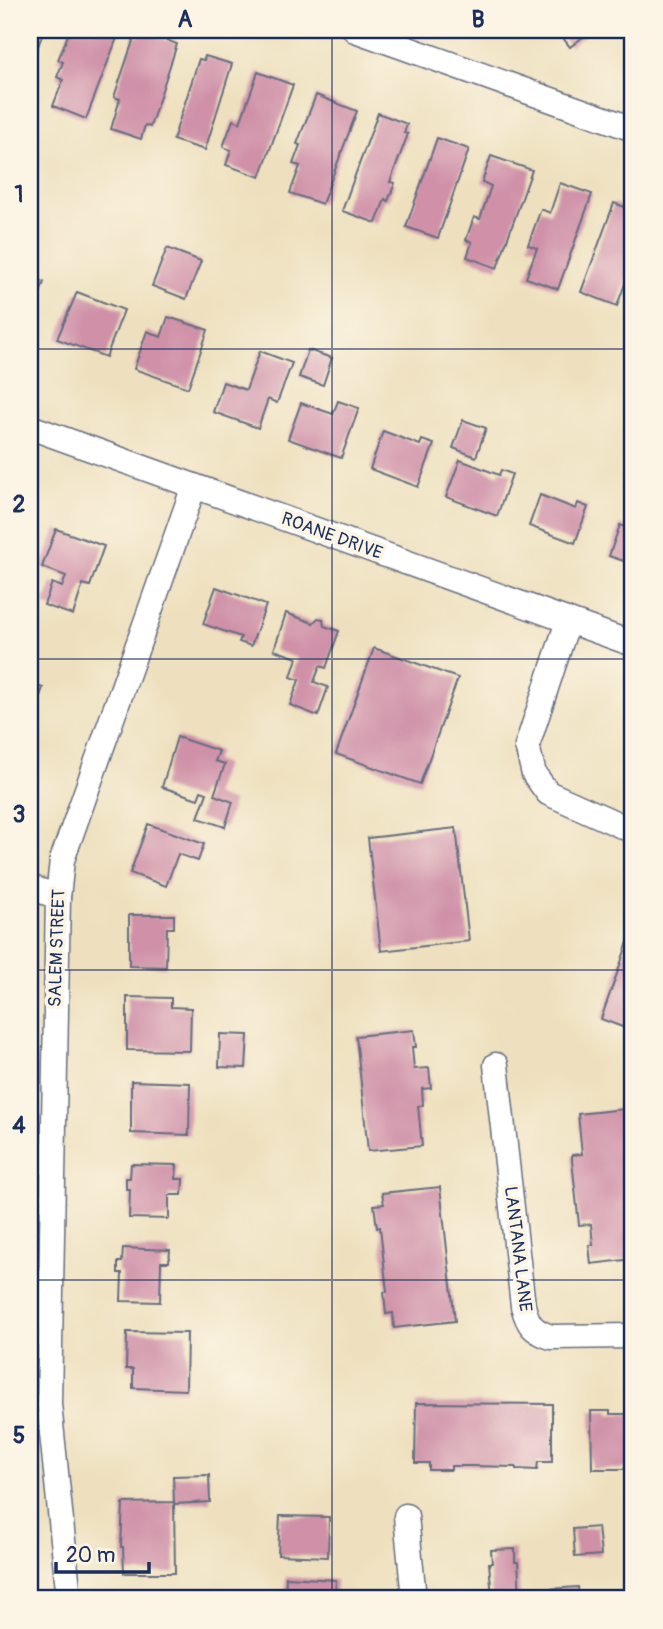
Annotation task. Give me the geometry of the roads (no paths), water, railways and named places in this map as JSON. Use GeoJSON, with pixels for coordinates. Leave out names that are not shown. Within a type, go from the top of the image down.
{"type":"FeatureCollection","features":[{"type":"Feature","properties":{"kind":"street"},"geometry":{"type":"LineString","coordinates":[[355,30],[633,129]]}},
{"type":"Feature","properties":{"kind":"street"},"geometry":{"type":"LineString","coordinates":[[395,30],[410,50]]}},
{"type":"Feature","properties":{"kind":"street","name":"ROANE DRIVE"},"geometry":{"type":"LineString","coordinates":[[30,427],[633,644]]}},
{"type":"Feature","properties":{"kind":"street","name":"SALEM STREET"},"geometry":{"type":"LineString","coordinates":[[69,1599],[39,1334],[58,897],[62,860],[194,486]]}},
{"type":"Feature","properties":{"kind":"street"},"geometry":{"type":"LineString","coordinates":[[568,621],[527,746],[534,774],[548,793],[633,831]]}},
{"type":"Feature","properties":{"kind":"street"},"geometry":{"type":"LineString","coordinates":[[30,887],[58,897]]}},
{"type":"Feature","properties":{"kind":"street","name":"LANTANA LANE"},"geometry":{"type":"LineString","coordinates":[[496,1065],[523,1306],[531,1327],[538,1333],[551,1337],[633,1336]]}},
{"type":"Feature","properties":{"kind":"street"},"geometry":{"type":"LineString","coordinates":[[406,1516],[414,1599]]}}]}
